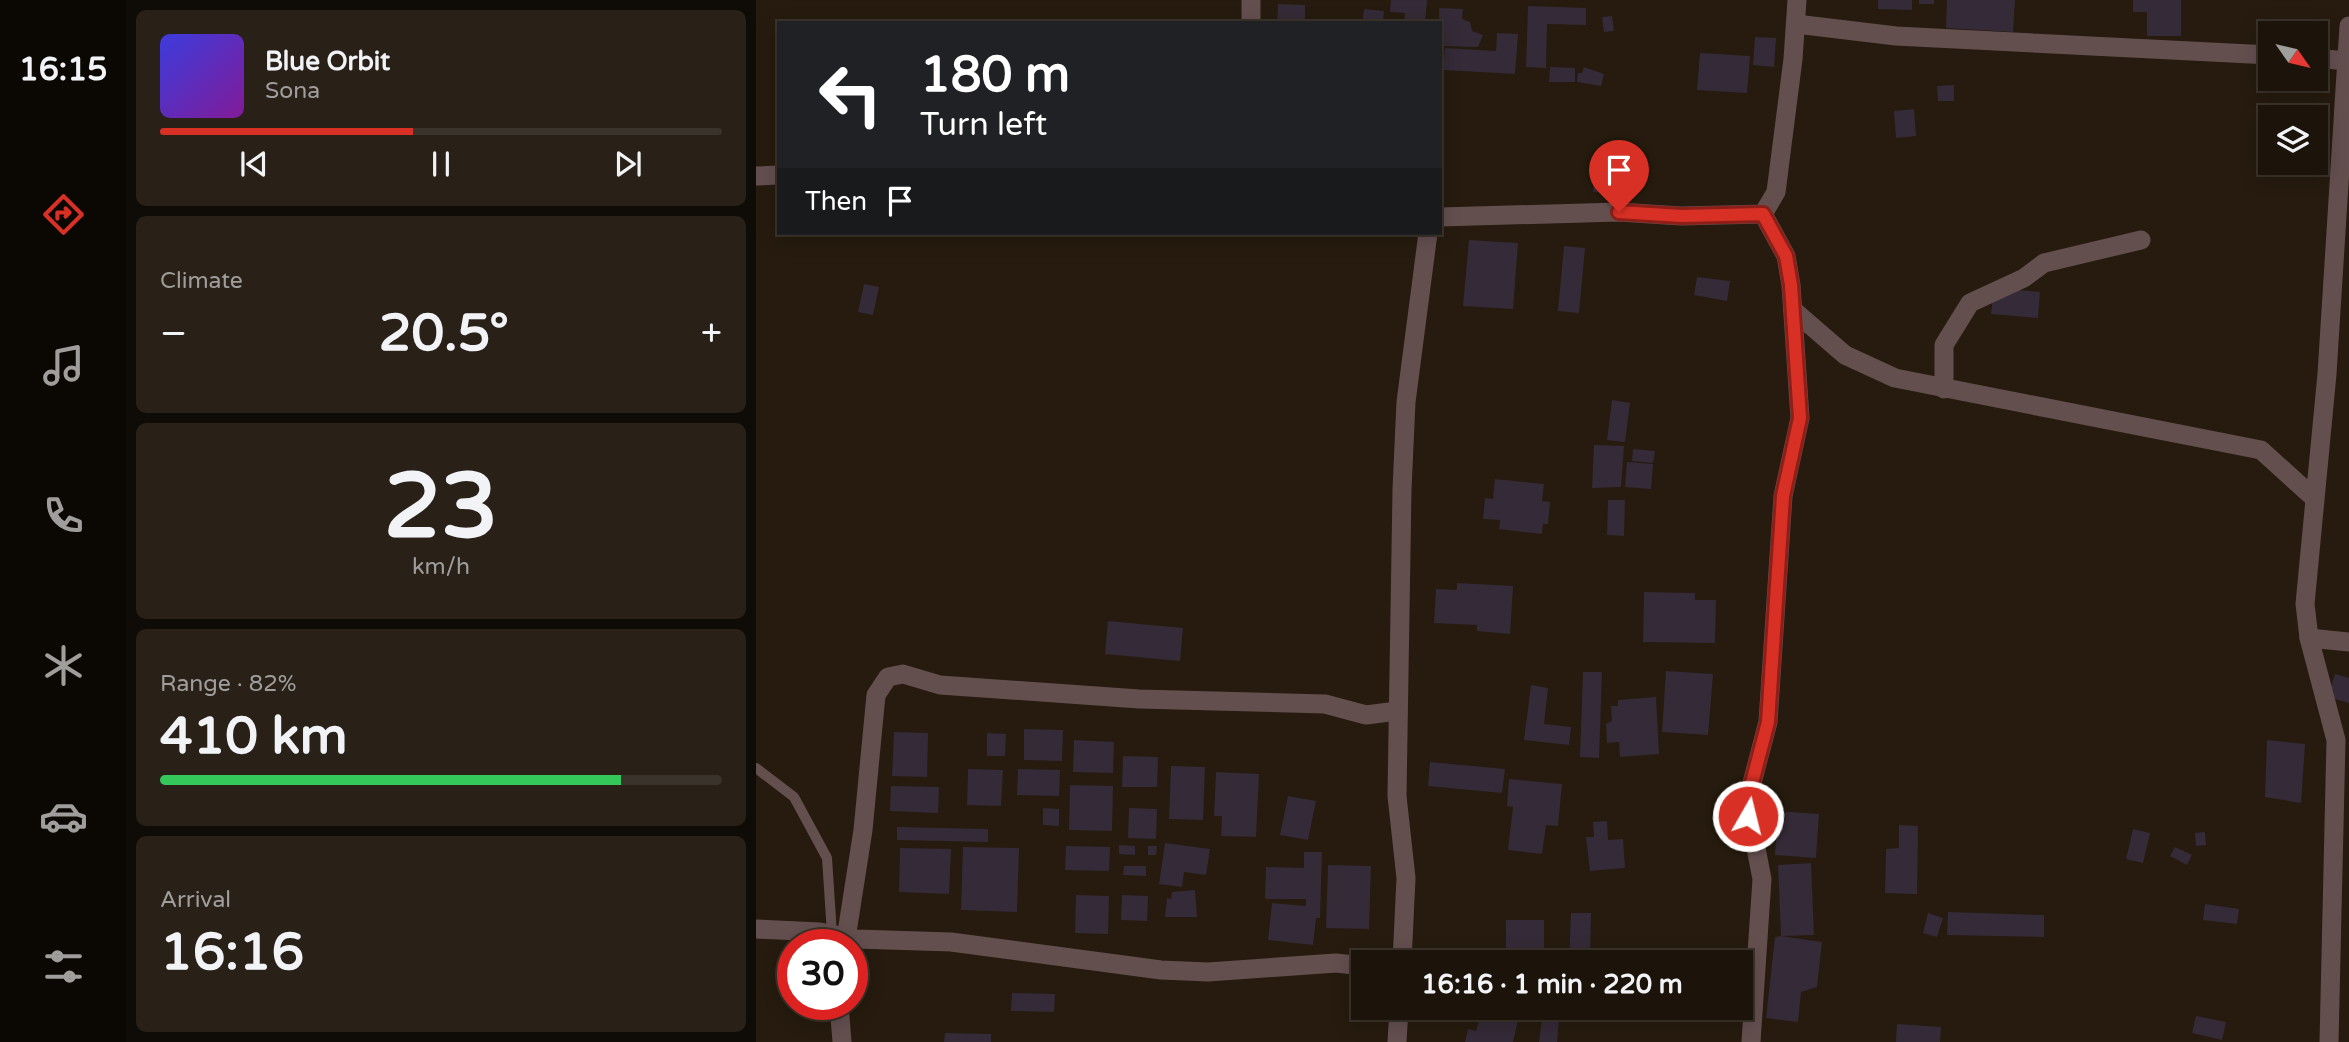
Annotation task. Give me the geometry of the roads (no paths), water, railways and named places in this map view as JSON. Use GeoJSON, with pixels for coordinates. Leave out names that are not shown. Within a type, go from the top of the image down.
{"type":"FeatureCollection","features":[{"type":"Feature","properties":{"kind":"street"},"geometry":{"type":"LineString","coordinates":[[1251,0],[1251,21]]}},
{"type":"Feature","properties":{"kind":"street"},"geometry":{"type":"LineString","coordinates":[[1763,214],[1776,192],[1797,0]]}},
{"type":"Feature","properties":{"kind":"street"},"geometry":{"type":"LineString","coordinates":[[1796,24],[1896,36],[2258,54]]}},
{"type":"Feature","properties":{"kind":"street"},"geometry":{"type":"LineString","coordinates":[[2329,1042],[2336,740],[2309,638],[2305,604],[2327,374],[2349,26]]}},
{"type":"Feature","properties":{"kind":"street"},"geometry":{"type":"LineString","coordinates":[[2328,59],[2347,61]]}},
{"type":"Feature","properties":{"kind":"street"},"geometry":{"type":"LineString","coordinates":[[756,176],[777,175]]}},
{"type":"Feature","properties":{"kind":"street"},"geometry":{"type":"LineString","coordinates":[[1442,217],[1619,212],[1681,216],[1763,214]]}},
{"type":"Feature","properties":{"kind":"street"},"geometry":{"type":"LineString","coordinates":[[1751,1042],[1762,879],[1747,802],[1768,722],[1783,496],[1800,418],[1793,310],[1786,256],[1763,214]]}},
{"type":"Feature","properties":{"kind":"street"},"geometry":{"type":"LineString","coordinates":[[1403,950],[1406,878],[1397,796],[1397,711],[1406,402],[1427,235]]}},
{"type":"Feature","properties":{"kind":"street"},"geometry":{"type":"LineString","coordinates":[[1944,389],[1944,345],[1970,303],[2024,278],[2044,263],[2141,240]]}},
{"type":"Feature","properties":{"kind":"street"},"geometry":{"type":"LineString","coordinates":[[1793,310],[1845,355],[1895,378],[2261,450],[2314,498]]}},
{"type":"Feature","properties":{"kind":"street"},"geometry":{"type":"LineString","coordinates":[[2309,638],[2349,642]]}},
{"type":"Feature","properties":{"kind":"street"},"geometry":{"type":"LineString","coordinates":[[843,929],[863,830],[876,695],[884,681],[892,675],[903,674],[940,685],[966,687],[1139,699],[1325,704],[1366,715],[1397,711]]}},
{"type":"Feature","properties":{"kind":"street"},"geometry":{"type":"LineString","coordinates":[[756,929],[777,931]]}},
{"type":"Feature","properties":{"kind":"street"},"geometry":{"type":"LineString","coordinates":[[868,940],[951,942],[1161,970],[1208,972],[1336,963],[1351,965]]}},
{"type":"Feature","properties":{"kind":"street"},"geometry":{"type":"LineString","coordinates":[[840,1020],[842,1042]]}},
{"type":"Feature","properties":{"kind":"street"},"geometry":{"type":"LineString","coordinates":[[1397,1042],[1398,1020]]}},
{"type":"Feature","properties":{"kind":"lane"},"geometry":{"type":"LineString","coordinates":[[756,768],[794,797],[827,858],[839,929]]}}]}
